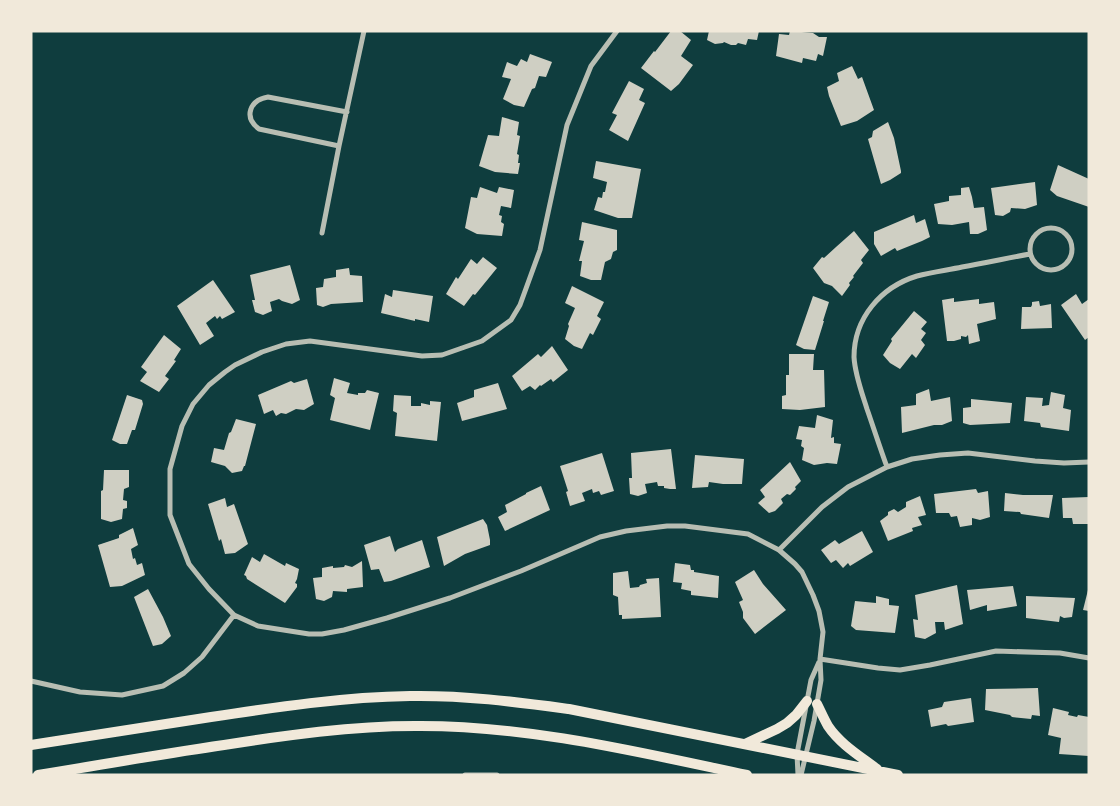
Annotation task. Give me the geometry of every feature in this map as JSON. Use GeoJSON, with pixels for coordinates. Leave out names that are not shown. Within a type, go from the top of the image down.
{"type":"FeatureCollection","features":[{"type":"Feature","properties":{"kind":"highway"},"geometry":{"type":"LineString","coordinates":[[31,746],[303,703],[356,698],[411,696],[516,702],[569,709],[898,775]]}},
{"type":"Feature","properties":{"kind":"highway"},"geometry":{"type":"LineString","coordinates":[[745,744],[778,729],[812,703],[838,738],[880,771]]}},
{"type":"Feature","properties":{"kind":"highway"},"geometry":{"type":"LineString","coordinates":[[38,775],[201,748],[308,733],[416,726],[524,733],[576,741],[747,775]]}},
{"type":"Feature","properties":{"kind":"highway"},"geometry":{"type":"LineString","coordinates":[[703,766],[715,775]]}},
{"type":"Feature","properties":{"kind":"street"},"geometry":{"type":"LineString","coordinates":[[322,233],[364,31]]}},
{"type":"Feature","properties":{"kind":"street"},"geometry":{"type":"LineString","coordinates":[[618,31],[591,66],[567,124],[540,250],[520,305],[511,320],[482,341],[442,355],[422,356],[310,341],[286,344],[262,352],[235,365],[209,385],[192,404],[182,426],[170,469],[170,515],[189,564],[208,589],[234,615],[258,626],[309,634],[344,630],[450,598],[521,571],[600,537],[626,530],[685,526],[748,534],[779,550],[795,564],[802,572],[819,611],[823,632],[820,659],[821,680],[812,703],[800,775]]}},
{"type":"Feature","properties":{"kind":"street"},"geometry":{"type":"LineString","coordinates":[[339,146],[259,128],[251,120],[251,108],[261,98],[268,97],[347,112]]}},
{"type":"Feature","properties":{"kind":"street"},"geometry":{"type":"LineString","coordinates":[[1044,229],[1058,229],[1068,236],[1071,242],[1071,255],[1068,262],[1056,270],[1048,270],[1038,266],[1030,254],[1032,238],[1044,229]]}},
{"type":"Feature","properties":{"kind":"street"},"geometry":{"type":"LineString","coordinates":[[887,467],[856,374],[854,358],[860,326],[868,311],[887,290],[918,276],[1030,254]]}},
{"type":"Feature","properties":{"kind":"street"},"geometry":{"type":"LineString","coordinates":[[779,550],[822,507],[848,487],[887,467],[912,459],[968,454],[1064,463],[1089,462]]}},
{"type":"Feature","properties":{"kind":"street"},"geometry":{"type":"LineString","coordinates":[[31,681],[80,692],[122,695],[163,686],[184,673],[202,658],[234,615]]}},
{"type":"Feature","properties":{"kind":"street"},"geometry":{"type":"LineString","coordinates":[[820,659],[900,670],[996,651],[1060,653],[1089,658]]}},
{"type":"Feature","properties":{"kind":"street"},"geometry":{"type":"LineString","coordinates":[[800,775],[812,703],[811,680],[820,659]]}},
{"type":"Feature","properties":{"kind":"street"},"geometry":{"type":"LineString","coordinates":[[465,775],[496,775]]}},
{"type":"Feature","properties":{"kind":"building"},"geometry":{"type":"Polygon","coordinates":[[[671,31],[680,31],[691,40],[681,56],[693,65],[679,84],[671,91],[641,68],[671,31]]]}},
{"type":"Feature","properties":{"kind":"building"},"geometry":{"type":"Polygon","coordinates":[[[709,31],[759,31],[757,40],[748,39],[746,45],[738,43],[731,45],[724,42],[715,44],[707,40],[709,31]]]}},
{"type":"Feature","properties":{"kind":"building"},"geometry":{"type":"Polygon","coordinates":[[[790,31],[813,33],[819,37],[827,37],[823,56],[818,54],[816,61],[803,58],[802,63],[776,56],[779,34],[789,35],[790,31]]]}},
{"type":"Feature","properties":{"kind":"building"},"geometry":{"type":"Polygon","coordinates":[[[530,54],[552,62],[546,77],[539,76],[535,88],[532,89],[524,107],[514,105],[503,99],[511,79],[502,77],[507,62],[517,66],[521,59],[527,62],[530,54]]]}},
{"type":"Feature","properties":{"kind":"building"},"geometry":{"type":"Polygon","coordinates":[[[852,66],[858,79],[862,77],[874,110],[857,121],[841,126],[827,87],[839,81],[837,73],[852,66]]]}},
{"type":"Feature","properties":{"kind":"building"},"geometry":{"type":"Polygon","coordinates":[[[629,81],[644,89],[639,100],[645,103],[628,141],[609,130],[617,115],[612,113],[629,81]]]}},
{"type":"Feature","properties":{"kind":"building"},"geometry":{"type":"Polygon","coordinates":[[[502,117],[519,122],[517,135],[520,136],[517,154],[519,155],[518,163],[520,163],[518,174],[495,172],[479,166],[488,135],[499,136],[502,117]]]}},
{"type":"Feature","properties":{"kind":"building"},"geometry":{"type":"Polygon","coordinates":[[[888,122],[894,138],[901,173],[881,184],[868,139],[872,137],[873,131],[888,122]]]}},
{"type":"Feature","properties":{"kind":"building"},"geometry":{"type":"Polygon","coordinates":[[[596,161],[641,169],[632,218],[618,218],[594,210],[598,197],[602,198],[603,192],[605,192],[607,182],[593,178],[596,161]]]}},
{"type":"Feature","properties":{"kind":"building"},"geometry":{"type":"Polygon","coordinates":[[[1058,165],[1089,179],[1089,207],[1057,196],[1050,190],[1058,165]]]}},
{"type":"Feature","properties":{"kind":"building"},"geometry":{"type":"Polygon","coordinates":[[[1035,182],[1037,205],[1025,209],[1011,208],[1010,212],[1003,216],[995,215],[991,188],[1035,182]]]}},
{"type":"Feature","properties":{"kind":"building"},"geometry":{"type":"Polygon","coordinates":[[[480,187],[497,193],[499,187],[514,190],[511,208],[501,206],[499,215],[502,216],[501,222],[504,224],[502,236],[477,234],[465,228],[471,197],[477,198],[480,187]]]}},
{"type":"Feature","properties":{"kind":"building"},"geometry":{"type":"Polygon","coordinates":[[[969,187],[974,208],[984,207],[987,230],[978,234],[970,234],[969,222],[952,225],[938,224],[934,204],[949,201],[949,196],[961,195],[961,188],[969,187]]]}},
{"type":"Feature","properties":{"kind":"building"},"geometry":{"type":"Polygon","coordinates":[[[914,215],[916,223],[925,219],[930,237],[897,251],[895,248],[881,256],[874,244],[874,232],[914,215]]]}},
{"type":"Feature","properties":{"kind":"building"},"geometry":{"type":"Polygon","coordinates":[[[582,222],[617,230],[617,250],[613,252],[611,259],[605,262],[601,280],[591,280],[580,276],[582,261],[579,261],[584,241],[579,240],[582,222]]]}},
{"type":"Feature","properties":{"kind":"building"},"geometry":{"type":"Polygon","coordinates":[[[854,231],[869,250],[861,260],[863,263],[842,296],[832,286],[824,283],[813,268],[822,257],[824,258],[854,231]]]}},
{"type":"Feature","properties":{"kind":"building"},"geometry":{"type":"Polygon","coordinates":[[[483,257],[497,268],[464,306],[446,294],[456,277],[458,279],[471,259],[477,264],[483,257]]]}},
{"type":"Feature","properties":{"kind":"building"},"geometry":{"type":"Polygon","coordinates":[[[290,265],[300,300],[292,304],[279,299],[270,302],[272,311],[263,315],[255,312],[252,300],[255,300],[250,275],[290,265]]]}},
{"type":"Feature","properties":{"kind":"building"},"geometry":{"type":"Polygon","coordinates":[[[349,268],[350,275],[362,276],[363,302],[331,304],[323,307],[317,305],[316,288],[323,287],[324,279],[336,277],[336,270],[349,268]]]}},
{"type":"Feature","properties":{"kind":"building"},"geometry":{"type":"Polygon","coordinates":[[[213,280],[235,312],[222,319],[220,316],[217,319],[215,316],[206,323],[214,336],[200,345],[177,306],[213,280]]]}},
{"type":"Feature","properties":{"kind":"building"},"geometry":{"type":"Polygon","coordinates":[[[572,286],[604,302],[597,316],[601,319],[593,335],[590,333],[582,349],[565,339],[568,324],[575,308],[565,303],[572,286]]]}},
{"type":"Feature","properties":{"kind":"building"},"geometry":{"type":"Polygon","coordinates":[[[393,290],[433,296],[429,322],[415,319],[415,321],[381,313],[385,294],[392,297],[393,290]]]}},
{"type":"Feature","properties":{"kind":"building"},"geometry":{"type":"Polygon","coordinates":[[[1076,294],[1082,304],[1089,299],[1089,337],[1085,340],[1061,305],[1076,294]]]}},
{"type":"Feature","properties":{"kind":"building"},"geometry":{"type":"Polygon","coordinates":[[[813,296],[829,302],[815,350],[804,349],[796,345],[813,296]]]}},
{"type":"Feature","properties":{"kind":"building"},"geometry":{"type":"Polygon","coordinates":[[[954,298],[954,302],[979,299],[979,304],[994,302],[996,319],[977,324],[980,341],[969,344],[968,335],[966,337],[961,336],[961,339],[954,341],[947,341],[942,300],[954,298]]]}},
{"type":"Feature","properties":{"kind":"building"},"geometry":{"type":"Polygon","coordinates":[[[1039,301],[1040,306],[1051,304],[1052,328],[1021,329],[1022,307],[1031,307],[1032,302],[1039,301]]]}},
{"type":"Feature","properties":{"kind":"building"},"geometry":{"type":"Polygon","coordinates":[[[914,311],[927,322],[921,329],[926,333],[921,340],[925,345],[916,358],[912,354],[900,369],[890,363],[883,355],[892,341],[891,339],[914,311]]]}},
{"type":"Feature","properties":{"kind":"building"},"geometry":{"type":"Polygon","coordinates":[[[164,335],[181,349],[174,360],[176,361],[165,376],[169,379],[159,392],[140,381],[147,372],[141,367],[164,335]]]}},
{"type":"Feature","properties":{"kind":"building"},"geometry":{"type":"Polygon","coordinates":[[[552,346],[568,370],[553,382],[551,379],[535,390],[530,386],[522,391],[512,376],[538,354],[541,357],[552,346]]]}},
{"type":"Feature","properties":{"kind":"building"},"geometry":{"type":"Polygon","coordinates":[[[789,354],[814,354],[813,370],[824,370],[825,407],[800,410],[782,409],[782,396],[786,395],[786,375],[789,375],[789,354]]]}},
{"type":"Feature","properties":{"kind":"building"},"geometry":{"type":"Polygon","coordinates":[[[334,378],[350,383],[347,393],[358,395],[358,393],[365,393],[367,390],[379,393],[370,430],[330,420],[335,398],[330,395],[334,378]]]}},
{"type":"Feature","properties":{"kind":"building"},"geometry":{"type":"Polygon","coordinates":[[[307,379],[314,404],[304,410],[296,409],[276,416],[273,410],[264,414],[258,395],[291,381],[294,383],[307,379]]]}},
{"type":"Feature","properties":{"kind":"building"},"geometry":{"type":"Polygon","coordinates":[[[498,383],[507,409],[462,421],[457,403],[474,397],[474,390],[498,383]]]}},
{"type":"Feature","properties":{"kind":"building"},"geometry":{"type":"Polygon","coordinates":[[[929,389],[931,401],[950,397],[952,421],[942,425],[934,425],[902,433],[901,407],[916,405],[916,394],[929,389]]]}},
{"type":"Feature","properties":{"kind":"building"},"geometry":{"type":"Polygon","coordinates":[[[1051,392],[1065,395],[1063,408],[1071,410],[1069,431],[1041,427],[1040,423],[1024,421],[1026,397],[1043,398],[1042,406],[1049,405],[1051,392]]]}},
{"type":"Feature","properties":{"kind":"building"},"geometry":{"type":"Polygon","coordinates":[[[127,395],[142,400],[143,404],[135,430],[132,430],[127,444],[120,444],[112,440],[127,395]]]}},
{"type":"Feature","properties":{"kind":"building"},"geometry":{"type":"Polygon","coordinates":[[[394,395],[411,396],[411,406],[421,406],[421,403],[430,405],[430,401],[441,402],[437,441],[395,436],[397,413],[393,411],[394,395]]]}},
{"type":"Feature","properties":{"kind":"building"},"geometry":{"type":"Polygon","coordinates":[[[971,399],[1012,403],[1010,423],[970,425],[963,423],[963,408],[971,407],[971,399]]]}},
{"type":"Feature","properties":{"kind":"building"},"geometry":{"type":"Polygon","coordinates":[[[817,415],[833,420],[831,438],[834,437],[834,443],[841,444],[837,464],[814,465],[802,460],[804,448],[801,446],[802,440],[796,439],[799,426],[815,428],[817,415]]]}},
{"type":"Feature","properties":{"kind":"building"},"geometry":{"type":"Polygon","coordinates":[[[236,419],[256,424],[245,466],[242,471],[232,473],[225,466],[211,462],[214,448],[224,450],[236,419]]]}},
{"type":"Feature","properties":{"kind":"building"},"geometry":{"type":"Polygon","coordinates":[[[671,449],[676,489],[658,486],[657,482],[645,484],[647,493],[638,496],[630,494],[629,478],[632,478],[631,453],[671,449]]]}},
{"type":"Feature","properties":{"kind":"building"},"geometry":{"type":"Polygon","coordinates":[[[602,453],[614,491],[601,495],[599,491],[593,493],[592,489],[582,493],[585,501],[570,506],[566,492],[568,491],[560,466],[602,453]]]}},
{"type":"Feature","properties":{"kind":"building"},"geometry":{"type":"Polygon","coordinates":[[[695,455],[744,459],[742,484],[709,482],[708,487],[692,488],[695,455]]]}},
{"type":"Feature","properties":{"kind":"building"},"geometry":{"type":"Polygon","coordinates":[[[790,462],[801,481],[790,495],[787,494],[781,499],[783,503],[775,511],[769,513],[758,503],[765,497],[760,490],[790,462]]]}},
{"type":"Feature","properties":{"kind":"building"},"geometry":{"type":"Polygon","coordinates":[[[104,470],[129,470],[129,487],[124,489],[123,500],[127,501],[127,508],[123,509],[122,519],[111,522],[101,519],[101,491],[103,490],[104,470]]]}},
{"type":"Feature","properties":{"kind":"building"},"geometry":{"type":"Polygon","coordinates":[[[541,486],[550,510],[505,531],[498,517],[507,512],[505,505],[541,486]]]}},
{"type":"Feature","properties":{"kind":"building"},"geometry":{"type":"Polygon","coordinates":[[[976,489],[978,493],[988,491],[990,517],[980,520],[972,518],[972,525],[960,527],[957,516],[951,517],[949,513],[936,513],[934,494],[976,489]]]}},
{"type":"Feature","properties":{"kind":"building"},"geometry":{"type":"Polygon","coordinates":[[[1005,493],[1053,495],[1049,518],[1004,511],[1005,493]]]}},
{"type":"Feature","properties":{"kind":"building"},"geometry":{"type":"Polygon","coordinates":[[[920,496],[926,515],[918,517],[922,525],[912,528],[913,531],[888,541],[880,521],[888,515],[888,512],[894,509],[898,512],[906,507],[906,502],[920,496]]]}},
{"type":"Feature","properties":{"kind":"building"},"geometry":{"type":"Polygon","coordinates":[[[1089,497],[1089,524],[1073,524],[1072,518],[1063,518],[1062,498],[1089,497]]]}},
{"type":"Feature","properties":{"kind":"building"},"geometry":{"type":"Polygon","coordinates":[[[225,498],[227,507],[234,504],[248,544],[235,553],[225,554],[208,504],[225,498]]]}},
{"type":"Feature","properties":{"kind":"building"},"geometry":{"type":"Polygon","coordinates":[[[483,519],[487,525],[490,545],[465,554],[444,566],[437,537],[483,519]]]}},
{"type":"Feature","properties":{"kind":"building"},"geometry":{"type":"Polygon","coordinates":[[[133,528],[138,545],[131,549],[133,559],[135,558],[137,565],[142,563],[145,575],[122,586],[110,587],[98,545],[119,538],[119,535],[133,528]]]}},
{"type":"Feature","properties":{"kind":"building"},"geometry":{"type":"Polygon","coordinates":[[[862,531],[873,552],[850,566],[848,563],[843,568],[836,560],[831,563],[821,550],[835,540],[839,544],[862,531]]]}},
{"type":"Feature","properties":{"kind":"building"},"geometry":{"type":"Polygon","coordinates":[[[390,536],[395,552],[398,549],[422,540],[430,567],[384,582],[379,569],[371,570],[364,545],[390,536]]]}},
{"type":"Feature","properties":{"kind":"building"},"geometry":{"type":"Polygon","coordinates":[[[264,554],[285,566],[286,563],[299,569],[295,583],[297,587],[285,603],[247,579],[244,575],[252,557],[260,562],[264,554]]]}},
{"type":"Feature","properties":{"kind":"building"},"geometry":{"type":"Polygon","coordinates":[[[362,561],[363,587],[347,589],[347,592],[333,591],[332,597],[324,601],[316,599],[313,578],[322,577],[322,568],[344,567],[345,565],[352,567],[362,561]]]}},
{"type":"Feature","properties":{"kind":"building"},"geometry":{"type":"Polygon","coordinates":[[[675,563],[690,565],[691,570],[694,570],[694,572],[719,576],[718,598],[691,595],[691,591],[681,589],[682,583],[673,582],[675,563]]]}},
{"type":"Feature","properties":{"kind":"building"},"geometry":{"type":"Polygon","coordinates":[[[754,570],[763,584],[786,610],[755,634],[743,618],[739,602],[743,600],[735,582],[754,570]]]}},
{"type":"Feature","properties":{"kind":"building"},"geometry":{"type":"Polygon","coordinates":[[[628,571],[630,588],[639,587],[647,583],[646,579],[659,578],[661,617],[622,619],[622,615],[619,615],[618,597],[613,595],[613,573],[628,571]]]}},
{"type":"Feature","properties":{"kind":"building"},"geometry":{"type":"Polygon","coordinates":[[[957,585],[963,624],[945,630],[944,622],[935,622],[936,633],[925,639],[915,637],[913,619],[918,620],[915,595],[957,585]]]}},
{"type":"Feature","properties":{"kind":"building"},"geometry":{"type":"Polygon","coordinates":[[[1013,586],[1017,606],[987,611],[987,605],[970,610],[967,590],[1013,586]]]}},
{"type":"Feature","properties":{"kind":"building"},"geometry":{"type":"Polygon","coordinates":[[[148,589],[171,636],[162,644],[153,646],[134,597],[148,589]]]}},
{"type":"Feature","properties":{"kind":"building"},"geometry":{"type":"Polygon","coordinates":[[[1089,590],[1089,611],[1083,610],[1089,590]]]}},
{"type":"Feature","properties":{"kind":"building"},"geometry":{"type":"Polygon","coordinates":[[[876,596],[889,599],[889,605],[899,606],[895,633],[856,630],[851,626],[855,601],[876,603],[876,596]]]}},
{"type":"Feature","properties":{"kind":"building"},"geometry":{"type":"Polygon","coordinates":[[[1026,596],[1075,598],[1072,617],[1064,618],[1060,616],[1059,622],[1026,618],[1026,596]]]}},
{"type":"Feature","properties":{"kind":"building"},"geometry":{"type":"Polygon","coordinates":[[[1038,688],[1040,716],[1032,715],[1031,719],[1012,717],[985,710],[986,689],[1038,688]]]}},
{"type":"Feature","properties":{"kind":"building"},"geometry":{"type":"Polygon","coordinates":[[[971,698],[974,722],[931,727],[928,710],[942,707],[944,702],[971,698]]]}},
{"type":"Feature","properties":{"kind":"building"},"geometry":{"type":"Polygon","coordinates":[[[1053,708],[1069,712],[1068,715],[1089,717],[1089,756],[1059,754],[1061,738],[1048,735],[1053,708]]]}}]}
